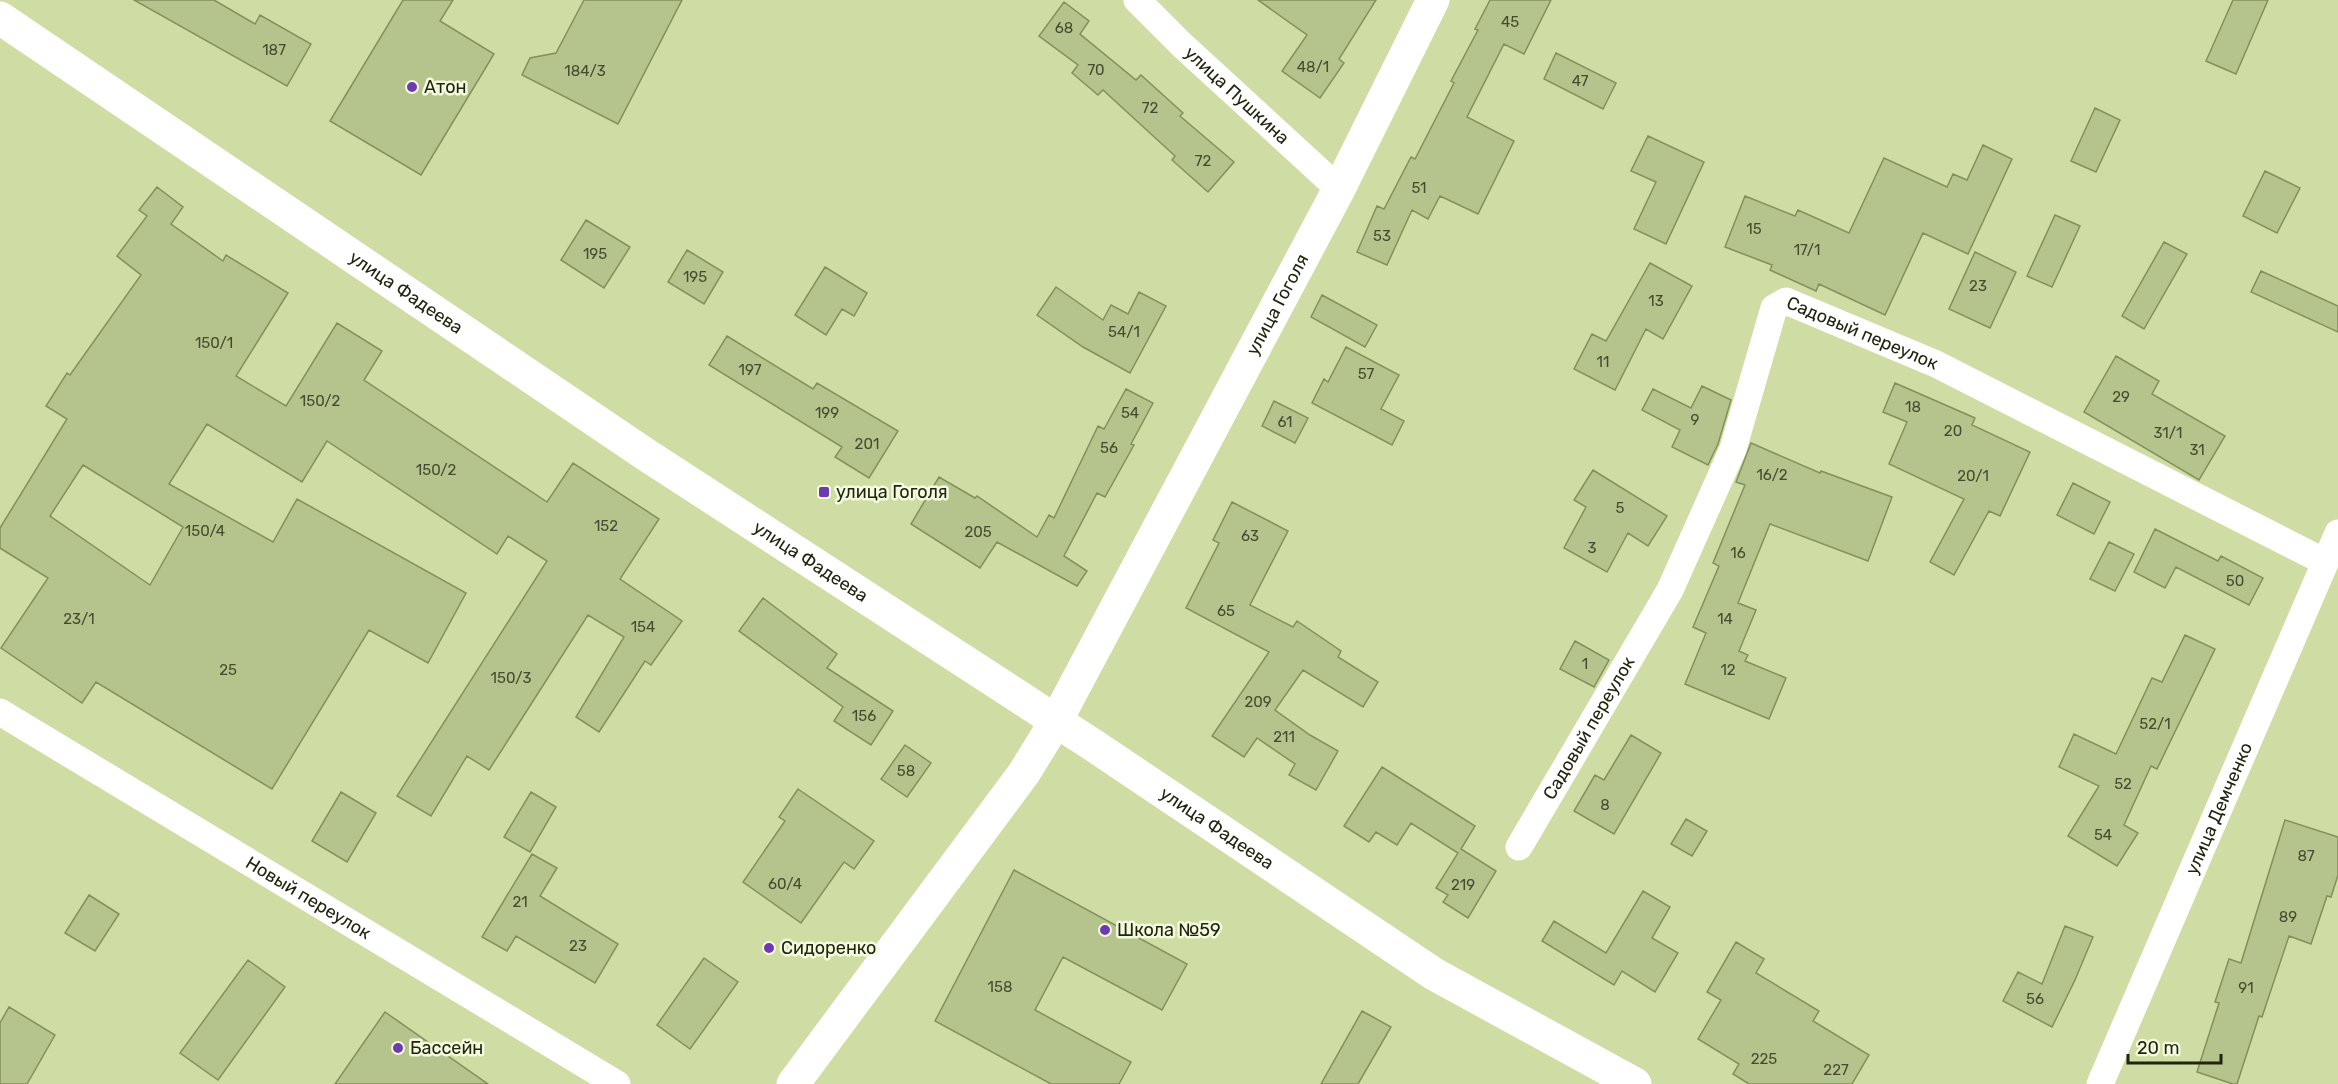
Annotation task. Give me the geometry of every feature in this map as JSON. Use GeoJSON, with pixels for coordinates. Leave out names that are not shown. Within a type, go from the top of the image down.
{"type":"FeatureCollection","features":[{"type":"Feature","properties":{"kind":"main road","name":"улица Гоголя"},"geometry":{"type":"LineString","coordinates":[[793,1084],[1024,773],[1056,721],[1339,189],[1433,0]]}},
{"type":"Feature","properties":{"kind":"main road","name":"улица Фадеева"},"geometry":{"type":"LineString","coordinates":[[0,18],[662,465],[1056,721],[1434,974],[1635,1084]]}},
{"type":"Feature","properties":{"kind":"street","name":"улица Пушкина"},"geometry":{"type":"LineString","coordinates":[[1137,0],[1182,45],[1339,189]]}},
{"type":"Feature","properties":{"kind":"street","name":"Садовый переулок"},"geometry":{"type":"LineString","coordinates":[[1519,848],[1670,590],[1733,449],[1774,308],[1786,301],[1936,364],[2325,562]]}},
{"type":"Feature","properties":{"kind":"street","name":"улица Демченко"},"geometry":{"type":"LineString","coordinates":[[2100,1084],[2338,533]]}},
{"type":"Feature","properties":{"kind":"street","name":"Новый переулок"},"geometry":{"type":"LineString","coordinates":[[0,712],[617,1084]]}},
{"type":"Feature","properties":{"kind":"building"},"geometry":{"type":"Polygon","coordinates":[[[134,0],[214,0],[255,24],[260,15],[311,44],[287,86],[134,0]]]}},
{"type":"Feature","properties":{"kind":"building","name":"Атон"},"geometry":{"type":"Polygon","coordinates":[[[403,0],[453,0],[440,21],[494,54],[421,175],[330,121],[403,0]]]}},
{"type":"Feature","properties":{"kind":"building"},"geometry":{"type":"Polygon","coordinates":[[[584,0],[682,0],[618,124],[522,75],[530,58],[556,53],[584,0]]]}},
{"type":"Feature","properties":{"kind":"building"},"geometry":{"type":"Polygon","coordinates":[[[1258,0],[1376,0],[1339,59],[1344,63],[1320,98],[1282,71],[1307,35],[1258,0]]]}},
{"type":"Feature","properties":{"kind":"building"},"geometry":{"type":"Polygon","coordinates":[[[1490,0],[1551,0],[1524,54],[1504,44],[1467,117],[1514,141],[1478,214],[1440,196],[1428,219],[1412,210],[1387,265],[1357,252],[1377,206],[1384,209],[1411,157],[1415,159],[1454,83],[1451,81],[1478,30],[1475,29],[1490,0]]]}},
{"type":"Feature","properties":{"kind":"building"},"geometry":{"type":"Polygon","coordinates":[[[2233,0],[2268,0],[2236,74],[2206,61],[2233,0]]]}},
{"type":"Feature","properties":{"kind":"building"},"geometry":{"type":"Polygon","coordinates":[[[1064,2],[1089,21],[1080,34],[1136,80],[1141,75],[1183,113],[1180,116],[1234,162],[1208,192],[1172,160],[1175,156],[1103,90],[1098,95],[1072,73],[1078,65],[1039,36],[1064,2]]]}},
{"type":"Feature","properties":{"kind":"building"},"geometry":{"type":"Polygon","coordinates":[[[1556,53],[1616,83],[1603,109],[1544,79],[1556,53]]]}},
{"type":"Feature","properties":{"kind":"building"},"geometry":{"type":"Polygon","coordinates":[[[2095,108],[2120,120],[2096,172],[2071,161],[2095,108]]]}},
{"type":"Feature","properties":{"kind":"building"},"geometry":{"type":"Polygon","coordinates":[[[1648,136],[1704,162],[1666,244],[1634,229],[1656,182],[1631,171],[1648,136]]]}},
{"type":"Feature","properties":{"kind":"building"},"geometry":{"type":"Polygon","coordinates":[[[1983,145],[2012,159],[1968,254],[1923,233],[1885,315],[1819,284],[1816,291],[1770,270],[1772,265],[1725,247],[1745,196],[1795,216],[1798,210],[1849,233],[1884,158],[1947,187],[1953,174],[1967,180],[1983,145]]]}},
{"type":"Feature","properties":{"kind":"building"},"geometry":{"type":"Polygon","coordinates":[[[2265,171],[2300,188],[2277,233],[2243,216],[2265,171]]]}},
{"type":"Feature","properties":{"kind":"building"},"geometry":{"type":"Polygon","coordinates":[[[157,187],[183,207],[171,224],[223,261],[226,255],[288,293],[236,376],[286,406],[337,323],[382,351],[364,380],[547,502],[573,463],[659,519],[620,579],[682,621],[651,665],[645,661],[599,732],[576,717],[624,637],[588,615],[489,770],[467,756],[431,816],[397,796],[547,561],[508,536],[497,554],[327,441],[302,482],[207,424],[169,484],[273,542],[297,499],[466,593],[428,663],[369,630],[272,789],[96,682],[82,703],[1,648],[48,578],[0,548],[0,528],[67,419],[46,406],[67,373],[70,375],[141,275],[117,256],[147,216],[139,210],[157,187]],[[83,465],[50,516],[150,585],[183,527],[83,465]]]}},
{"type":"Feature","properties":{"kind":"building"},"geometry":{"type":"Polygon","coordinates":[[[2055,215],[2080,226],[2052,287],[2027,276],[2055,215]]]}},
{"type":"Feature","properties":{"kind":"building"},"geometry":{"type":"Polygon","coordinates":[[[586,220],[630,247],[604,288],[561,260],[586,220]]]}},
{"type":"Feature","properties":{"kind":"building"},"geometry":{"type":"Polygon","coordinates":[[[2164,242],[2187,254],[2144,329],[2122,316],[2164,242]]]}},
{"type":"Feature","properties":{"kind":"building"},"geometry":{"type":"Polygon","coordinates":[[[687,250],[723,272],[704,304],[668,282],[687,250]]]}},
{"type":"Feature","properties":{"kind":"building"},"geometry":{"type":"Polygon","coordinates":[[[1975,252],[2016,272],[1990,328],[1949,309],[1975,252]]]}},
{"type":"Feature","properties":{"kind":"building"},"geometry":{"type":"Polygon","coordinates":[[[1650,263],[1692,286],[1663,339],[1646,329],[1615,390],[1574,369],[1592,334],[1606,341],[1650,263]]]}},
{"type":"Feature","properties":{"kind":"building"},"geometry":{"type":"Polygon","coordinates":[[[825,267],[867,293],[854,316],[842,309],[826,335],[795,315],[825,267]]]}},
{"type":"Feature","properties":{"kind":"building"},"geometry":{"type":"Polygon","coordinates":[[[2261,271],[2338,306],[2338,332],[2251,292],[2261,271]]]}},
{"type":"Feature","properties":{"kind":"building"},"geometry":{"type":"Polygon","coordinates":[[[1056,287],[1103,320],[1111,305],[1128,314],[1139,292],[1166,306],[1130,373],[1083,347],[1037,315],[1056,287]]]}},
{"type":"Feature","properties":{"kind":"building"},"geometry":{"type":"Polygon","coordinates":[[[1322,295],[1377,325],[1365,347],[1311,317],[1322,295]]]}},
{"type":"Feature","properties":{"kind":"building"},"geometry":{"type":"Polygon","coordinates":[[[727,336],[813,389],[817,383],[898,431],[869,478],[835,457],[842,447],[709,365],[727,336]]]}},
{"type":"Feature","properties":{"kind":"building"},"geometry":{"type":"Polygon","coordinates":[[[1346,347],[1399,375],[1381,409],[1404,421],[1392,445],[1312,403],[1324,379],[1328,382],[1346,347]]]}},
{"type":"Feature","properties":{"kind":"building"},"geometry":{"type":"Polygon","coordinates":[[[2116,356],[2159,381],[2152,394],[2225,436],[2199,480],[2084,412],[2116,356]]]}},
{"type":"Feature","properties":{"kind":"building"},"geometry":{"type":"Polygon","coordinates":[[[1895,383],[1975,418],[1972,425],[2030,452],[2000,516],[1989,511],[1954,575],[1930,562],[1964,499],[1889,464],[1907,422],[1883,412],[1895,383]]]}},
{"type":"Feature","properties":{"kind":"building"},"geometry":{"type":"Polygon","coordinates":[[[1702,386],[1731,400],[1718,444],[1708,465],[1672,447],[1680,430],[1642,410],[1653,389],[1691,408],[1702,386]]]}},
{"type":"Feature","properties":{"kind":"building"},"geometry":{"type":"Polygon","coordinates":[[[1126,389],[1153,403],[1131,444],[1134,445],[1105,497],[1097,493],[1064,556],[1087,571],[1077,586],[997,542],[980,568],[911,524],[939,477],[975,498],[977,496],[1037,537],[1049,515],[1054,518],[1098,426],[1104,429],[1126,389]]]}},
{"type":"Feature","properties":{"kind":"building"},"geometry":{"type":"Polygon","coordinates":[[[1274,401],[1308,418],[1295,443],[1262,426],[1274,401]]]}},
{"type":"Feature","properties":{"kind":"building"},"geometry":{"type":"Polygon","coordinates":[[[1751,443],[1820,473],[1821,471],[1892,497],[1868,561],[1770,524],[1738,603],[1756,610],[1739,651],[1748,655],[1745,661],[1786,678],[1769,719],[1685,684],[1706,633],[1693,627],[1719,566],[1713,563],[1745,485],[1736,482],[1751,443]]]}},
{"type":"Feature","properties":{"kind":"building"},"geometry":{"type":"Polygon","coordinates":[[[1593,470],[1667,516],[1648,546],[1628,533],[1607,572],[1564,548],[1586,507],[1574,500],[1593,470]]]}},
{"type":"Feature","properties":{"kind":"building"},"geometry":{"type":"Polygon","coordinates":[[[2073,483],[2110,502],[2094,534],[2057,515],[2073,483]]]}},
{"type":"Feature","properties":{"kind":"building"},"geometry":{"type":"Polygon","coordinates":[[[1232,502],[1288,531],[1250,605],[1293,627],[1297,621],[1341,651],[1338,657],[1378,682],[1363,707],[1303,670],[1275,710],[1310,735],[1338,751],[1316,790],[1289,775],[1295,764],[1257,738],[1244,757],[1212,736],[1269,652],[1186,608],[1219,543],[1213,540],[1232,502]]]}},
{"type":"Feature","properties":{"kind":"building"},"geometry":{"type":"Polygon","coordinates":[[[2155,529],[2218,561],[2221,556],[2263,578],[2249,605],[2176,567],[2165,588],[2134,572],[2155,529]]]}},
{"type":"Feature","properties":{"kind":"building"},"geometry":{"type":"Polygon","coordinates":[[[2109,542],[2134,554],[2115,591],[2090,579],[2109,542]]]}},
{"type":"Feature","properties":{"kind":"building"},"geometry":{"type":"Polygon","coordinates":[[[763,598],[837,654],[827,668],[893,711],[871,745],[834,721],[843,707],[739,631],[763,598]]]}},
{"type":"Feature","properties":{"kind":"building"},"geometry":{"type":"Polygon","coordinates":[[[2185,635],[2215,649],[2157,769],[2151,766],[2124,825],[2138,833],[2117,866],[2068,836],[2099,786],[2059,767],[2074,734],[2116,754],[2152,678],[2162,682],[2185,635]]]}},
{"type":"Feature","properties":{"kind":"building"},"geometry":{"type":"Polygon","coordinates":[[[1575,641],[1609,660],[1594,687],[1560,669],[1575,641]]]}},
{"type":"Feature","properties":{"kind":"building"},"geometry":{"type":"Polygon","coordinates":[[[1631,735],[1661,753],[1614,834],[1574,811],[1595,775],[1604,780],[1631,735]]]}},
{"type":"Feature","properties":{"kind":"building"},"geometry":{"type":"Polygon","coordinates":[[[905,745],[931,763],[907,797],[881,779],[905,745]]]}},
{"type":"Feature","properties":{"kind":"building"},"geometry":{"type":"Polygon","coordinates":[[[1382,767],[1475,826],[1461,849],[1496,871],[1468,918],[1443,902],[1448,895],[1436,888],[1458,853],[1411,823],[1397,845],[1376,832],[1369,842],[1344,826],[1382,767]]]}},
{"type":"Feature","properties":{"kind":"building"},"geometry":{"type":"Polygon","coordinates":[[[798,789],[874,841],[854,869],[844,862],[801,923],[743,882],[785,821],[779,817],[798,789]]]}},
{"type":"Feature","properties":{"kind":"building"},"geometry":{"type":"Polygon","coordinates":[[[341,792],[376,813],[347,862],[312,841],[341,792]]]}},
{"type":"Feature","properties":{"kind":"building"},"geometry":{"type":"Polygon","coordinates":[[[531,792],[556,807],[530,852],[504,837],[531,792]]]}},
{"type":"Feature","properties":{"kind":"building"},"geometry":{"type":"Polygon","coordinates":[[[1686,819],[1707,831],[1692,856],[1671,844],[1686,819]]]}},
{"type":"Feature","properties":{"kind":"building"},"geometry":{"type":"Polygon","coordinates":[[[2285,820],[2338,837],[2338,875],[2331,897],[2327,896],[2311,944],[2289,936],[2237,1084],[2233,1084],[2197,1072],[2219,1003],[2215,1002],[2229,959],[2241,963],[2285,820]]]}},
{"type":"Feature","properties":{"kind":"building"},"geometry":{"type":"Polygon","coordinates":[[[532,854],[557,868],[540,896],[618,944],[595,983],[516,936],[507,951],[482,937],[532,854]]]}},
{"type":"Feature","properties":{"kind":"building"},"geometry":{"type":"Polygon","coordinates":[[[1014,870],[1187,964],[1162,1010],[1063,957],[1035,1010],[1131,1062],[1119,1084],[1051,1084],[935,1021],[1014,870]]]}},
{"type":"Feature","properties":{"kind":"building"},"geometry":{"type":"Polygon","coordinates":[[[1643,891],[1670,907],[1652,938],[1678,953],[1655,992],[1622,971],[1614,985],[1542,941],[1554,921],[1606,953],[1643,891]]]}},
{"type":"Feature","properties":{"kind":"building"},"geometry":{"type":"Polygon","coordinates":[[[89,895],[119,914],[95,951],[65,933],[89,895]]]}},
{"type":"Feature","properties":{"kind":"building"},"geometry":{"type":"Polygon","coordinates":[[[2065,926],[2093,937],[2052,1027],[2003,1001],[2018,972],[2042,984],[2065,926]]]}},
{"type":"Feature","properties":{"kind":"building"},"geometry":{"type":"Polygon","coordinates":[[[1736,942],[1764,959],[1756,973],[1819,1011],[1813,1021],[1869,1055],[1852,1084],[1749,1084],[1733,1074],[1739,1064],[1698,1039],[1721,1000],[1707,992],[1736,942]]]}},
{"type":"Feature","properties":{"kind":"building"},"geometry":{"type":"Polygon","coordinates":[[[704,958],[738,982],[690,1049],[657,1025],[704,958]]]}},
{"type":"Feature","properties":{"kind":"building"},"geometry":{"type":"Polygon","coordinates":[[[248,960],[285,987],[218,1080],[180,1053],[248,960]]]}},
{"type":"Feature","properties":{"kind":"building"},"geometry":{"type":"Polygon","coordinates":[[[9,1007],[55,1035],[27,1084],[0,1084],[0,1023],[9,1007]]]}},
{"type":"Feature","properties":{"kind":"building"},"geometry":{"type":"Polygon","coordinates":[[[1362,1011],[1391,1027],[1358,1084],[1321,1084],[1362,1011]]]}},
{"type":"Feature","properties":{"kind":"building","name":"Бассейн"},"geometry":{"type":"Polygon","coordinates":[[[385,1012],[488,1084],[335,1084],[385,1012]]]}},
{"type":"Feature","properties":{"kind":"place","name":"Атон"},"geometry":{"type":"Point","coordinates":[412,87]}},
{"type":"Feature","properties":{"kind":"place","name":"улица Гоголя"},"geometry":{"type":"Point","coordinates":[824,492]}},
{"type":"Feature","properties":{"kind":"place","name":"Школа №59"},"geometry":{"type":"Point","coordinates":[1105,930]}},
{"type":"Feature","properties":{"kind":"place","name":"Сидоренко"},"geometry":{"type":"Point","coordinates":[769,948]}},
{"type":"Feature","properties":{"kind":"place","name":"Бассейн"},"geometry":{"type":"Point","coordinates":[398,1048]}}]}
